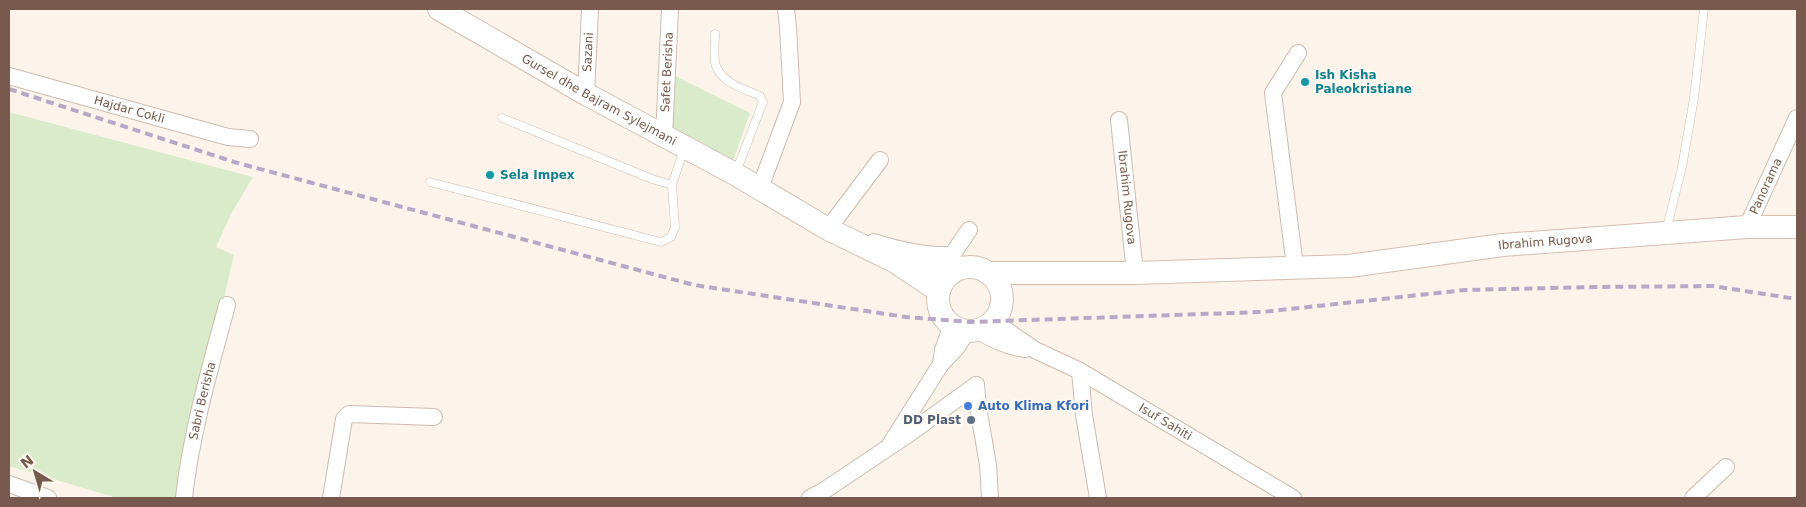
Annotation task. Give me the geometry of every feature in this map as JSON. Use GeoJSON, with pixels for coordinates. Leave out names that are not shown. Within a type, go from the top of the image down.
{"type":"FeatureCollection","features":[{"type":"Feature","properties":{"kind":"street","name":"Gursel dhe Bajram Sylejmani"},"geometry":{"type":"LineString","coordinates":[[439,9],[586,94],[894,261],[939,292]]}},
{"type":"Feature","properties":{"kind":"street","name":"Sazani"},"geometry":{"type":"LineString","coordinates":[[586,94],[590,9]]}},
{"type":"Feature","properties":{"kind":"street","name":"Safet Berisha"},"geometry":{"type":"LineString","coordinates":[[664,136],[670,9]]}},
{"type":"Feature","properties":{"kind":"street"},"geometry":{"type":"LineString","coordinates":[[760,188],[792,102],[786,9]]}},
{"type":"Feature","properties":{"kind":"street"},"geometry":{"type":"LineString","coordinates":[[1295,267],[1273,93],[1298,53]]}},
{"type":"Feature","properties":{"kind":"street","name":"Hajdar Cokli"},"geometry":{"type":"LineString","coordinates":[[9,76],[228,137],[250,139]]}},
{"type":"Feature","properties":{"kind":"street","name":"Panorama"},"geometry":{"type":"LineString","coordinates":[[1747,227],[1797,118]]}},
{"type":"Feature","properties":{"kind":"street","name":"Ibrahim Rugova"},"geometry":{"type":"LineString","coordinates":[[1119,120],[1135,274]]}},
{"type":"Feature","properties":{"kind":"street"},"geometry":{"type":"LineString","coordinates":[[880,160],[830,227],[894,248],[938,255],[963,268],[972,267],[988,272],[999,286],[1002,294],[1002,304],[998,313],[972,327],[944,350],[941,364],[887,449]]}},
{"type":"Feature","properties":{"kind":"street","name":"Ibrahim Rugova"},"geometry":{"type":"LineString","coordinates":[[988,272],[1135,274],[1349,266],[1503,245],[1747,227],[1797,227]]}},
{"type":"Feature","properties":{"kind":"street"},"geometry":{"type":"LineString","coordinates":[[969,230],[939,292],[938,301],[940,310],[945,318],[972,327]]}},
{"type":"Feature","properties":{"kind":"street","name":"Gursel dhe Bajram Sylejmani"},"geometry":{"type":"LineString","coordinates":[[894,261],[953,263]]}},
{"type":"Feature","properties":{"kind":"street","name":"Ibrahim Rugova"},"geometry":{"type":"LineString","coordinates":[[1002,294],[1055,274]]}},
{"type":"Feature","properties":{"kind":"street","name":"Sabri Berisha"},"geometry":{"type":"LineString","coordinates":[[184,498],[187,470],[203,394],[227,305]]}},
{"type":"Feature","properties":{"kind":"street","name":"Isuf Sahiti"},"geometry":{"type":"LineString","coordinates":[[972,327],[1016,348],[1035,350],[1080,371],[1283,495]]}},
{"type":"Feature","properties":{"kind":"street"},"geometry":{"type":"LineString","coordinates":[[1080,371],[1084,415],[1098,498]]}},
{"type":"Feature","properties":{"kind":"street"},"geometry":{"type":"LineString","coordinates":[[810,498],[887,449],[976,385],[988,465],[990,498]]}},
{"type":"Feature","properties":{"kind":"street"},"geometry":{"type":"LineString","coordinates":[[331,498],[346,415],[434,418]]}},
{"type":"Feature","properties":{"kind":"street"},"geometry":{"type":"LineString","coordinates":[[1693,498],[1726,467]]}},
{"type":"Feature","properties":{"kind":"street"},"geometry":{"type":"LineString","coordinates":[[9,498],[9,484],[48,498]]}},
{"type":"Feature","properties":{"kind":"lane"},"geometry":{"type":"LineString","coordinates":[[1665,233],[1684,157],[1694,98],[1704,9]]}},
{"type":"Feature","properties":{"kind":"lane"},"geometry":{"type":"LineString","coordinates":[[715,34],[716,65],[723,76],[747,91],[760,96],[763,102],[735,174]]}},
{"type":"Feature","properties":{"kind":"lane"},"geometry":{"type":"LineString","coordinates":[[502,118],[652,179],[672,185]]}},
{"type":"Feature","properties":{"kind":"lane"},"geometry":{"type":"LineString","coordinates":[[430,182],[661,242],[671,237],[675,227],[672,185],[685,147]]}},
{"type":"Feature","properties":{"kind":"green space"},"geometry":{"type":"Polygon","coordinates":[[[673,75],[750,113],[732,163],[672,136],[673,75]]]}},
{"type":"Feature","properties":{"kind":"green space"},"geometry":{"type":"Polygon","coordinates":[[[9,112],[253,177],[231,214],[216,247],[234,255],[177,498],[117,498],[9,466],[9,112]]]}},
{"type":"Feature","properties":{"kind":"railway"},"geometry":{"type":"LineString","coordinates":[[9,89],[234,162],[694,285],[906,317],[970,322],[1262,312],[1465,290],[1595,287],[1713,286],[1797,299]]}},
{"type":"Feature","properties":{"kind":"place","name":"Ish Kisha Paleokristiane"},"geometry":{"type":"Point","coordinates":[1305,82]}},
{"type":"Feature","properties":{"kind":"place","name":"Sela Impex"},"geometry":{"type":"Point","coordinates":[490,175]}},
{"type":"Feature","properties":{"kind":"place","name":"Auto Klima Kfori"},"geometry":{"type":"Point","coordinates":[968,406]}},
{"type":"Feature","properties":{"kind":"place","name":"DD Plast"},"geometry":{"type":"Point","coordinates":[971,420]}}]}
